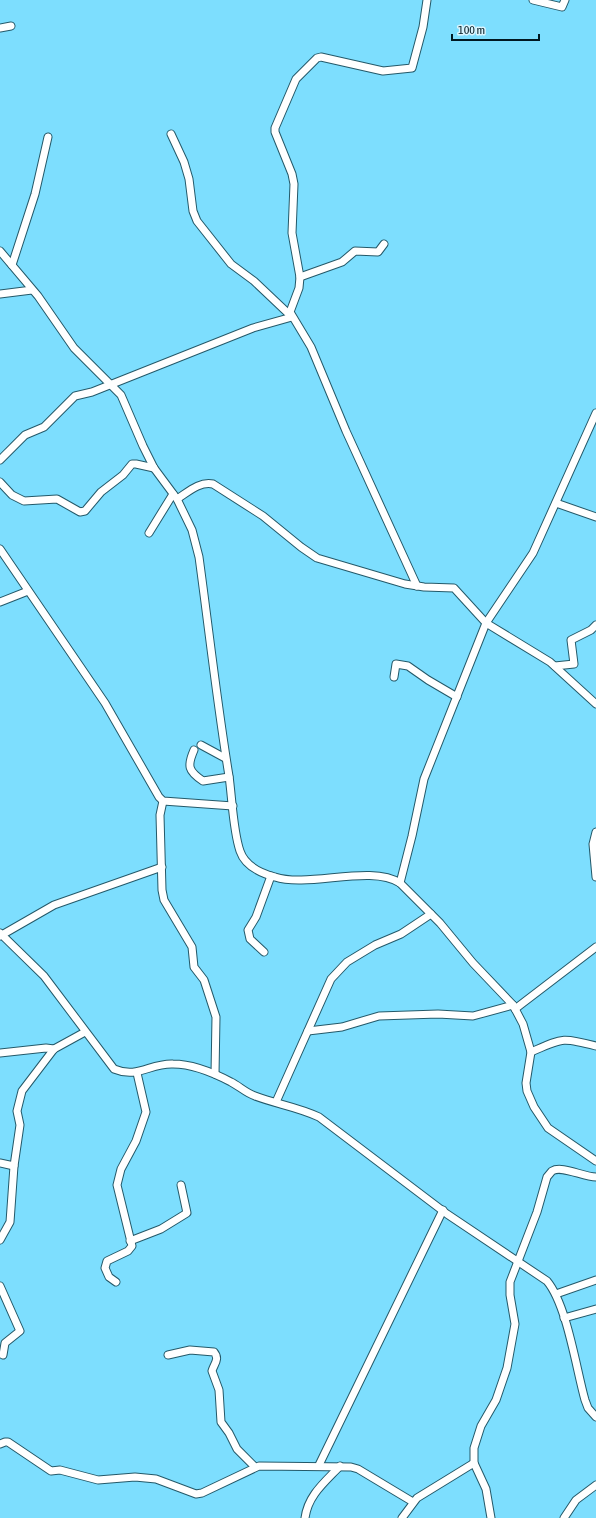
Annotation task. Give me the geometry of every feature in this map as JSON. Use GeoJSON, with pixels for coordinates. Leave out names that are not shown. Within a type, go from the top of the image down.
{"type":"FeatureCollection","features":[{"type":"Feature","properties":{"kind":"street"},"geometry":{"type":"LineString","coordinates":[[417,586],[346,431],[311,347],[292,316],[290,309],[299,288],[300,277],[292,233],[293,179],[275,132],[275,128],[296,79],[314,60],[321,57],[383,71],[412,68],[423,27],[427,0]]}},
{"type":"Feature","properties":{"kind":"street"},"geometry":{"type":"LineString","coordinates":[[533,0],[562,7],[565,0]]}},
{"type":"Feature","properties":{"kind":"street"},"geometry":{"type":"LineString","coordinates":[[0,28],[11,26]]}},
{"type":"Feature","properties":{"kind":"street"},"geometry":{"type":"LineString","coordinates":[[171,134],[184,162],[189,179],[193,211],[196,221],[231,264],[254,281],[292,316]]}},
{"type":"Feature","properties":{"kind":"street"},"geometry":{"type":"LineString","coordinates":[[12,265],[35,194],[48,136]]}},
{"type":"Feature","properties":{"kind":"street"},"geometry":{"type":"LineString","coordinates":[[300,277],[342,262],[355,251],[378,252],[384,244]]}},
{"type":"Feature","properties":{"kind":"street"},"geometry":{"type":"LineString","coordinates":[[0,251],[32,290],[69,342],[120,395],[138,438],[154,468],[175,497],[192,530],[199,557],[232,806],[240,850],[245,860],[253,868],[271,876],[302,881],[341,877],[393,879],[400,883],[431,914],[514,1007],[522,1024],[531,1052],[526,1083],[527,1092],[548,1128],[593,1159],[596,1151]]}},
{"type":"Feature","properties":{"kind":"street"},"geometry":{"type":"LineString","coordinates":[[0,294],[32,290]]}},
{"type":"Feature","properties":{"kind":"street"},"geometry":{"type":"LineString","coordinates":[[0,460],[25,435],[44,427],[75,396],[92,392],[253,328],[292,316]]}},
{"type":"Feature","properties":{"kind":"street"},"geometry":{"type":"LineString","coordinates":[[400,883],[424,779],[486,623],[533,553],[596,413]]}},
{"type":"Feature","properties":{"kind":"street"},"geometry":{"type":"LineString","coordinates":[[0,482],[12,495],[24,501],[57,499],[80,512],[85,511],[101,492],[122,475],[132,464],[154,468]]}},
{"type":"Feature","properties":{"kind":"street"},"geometry":{"type":"LineString","coordinates":[[149,532],[175,497],[198,486],[208,483],[213,484],[264,516],[301,548],[317,558],[417,586],[454,588],[486,623],[555,666],[596,704]]}},
{"type":"Feature","properties":{"kind":"street"},"geometry":{"type":"LineString","coordinates":[[556,503],[596,517]]}},
{"type":"Feature","properties":{"kind":"street"},"geometry":{"type":"LineString","coordinates":[[0,549],[105,703],[159,797],[163,801],[232,806]]}},
{"type":"Feature","properties":{"kind":"street"},"geometry":{"type":"LineString","coordinates":[[0,602],[28,591]]}},
{"type":"Feature","properties":{"kind":"street"},"geometry":{"type":"LineString","coordinates":[[555,666],[574,664],[571,640],[591,630],[596,625]]}},
{"type":"Feature","properties":{"kind":"street"},"geometry":{"type":"LineString","coordinates":[[394,677],[396,664],[408,666],[457,697]]}},
{"type":"Feature","properties":{"kind":"street"},"geometry":{"type":"LineString","coordinates":[[201,745],[226,758]]}},
{"type":"Feature","properties":{"kind":"street"},"geometry":{"type":"LineString","coordinates":[[194,750],[189,761],[190,768],[195,776],[203,781],[229,777]]}},
{"type":"Feature","properties":{"kind":"street"},"geometry":{"type":"LineString","coordinates":[[163,801],[160,815],[162,890],[164,900],[192,947],[194,967],[204,980],[216,1017],[215,1074]]}},
{"type":"Feature","properties":{"kind":"street"},"geometry":{"type":"LineString","coordinates":[[596,832],[593,844],[596,877]]}},
{"type":"Feature","properties":{"kind":"street"},"geometry":{"type":"LineString","coordinates":[[162,867],[54,905],[1,935],[44,976],[63,999],[85,1032],[114,1069],[125,1073],[137,1073],[158,1066],[173,1064],[192,1067],[215,1074],[255,1096],[307,1111],[319,1117],[443,1210],[517,1262],[547,1281],[556,1294],[564,1318],[585,1400],[588,1408],[596,1417]]}},
{"type":"Feature","properties":{"kind":"street"},"geometry":{"type":"LineString","coordinates":[[264,952],[250,939],[248,930],[256,917],[271,876]]}},
{"type":"Feature","properties":{"kind":"street"},"geometry":{"type":"LineString","coordinates":[[276,1102],[331,979],[348,962],[375,945],[401,934],[431,914]]}},
{"type":"Feature","properties":{"kind":"street"},"geometry":{"type":"LineString","coordinates":[[308,1031],[342,1027],[379,1016],[438,1014],[473,1016],[514,1007],[596,947]]}},
{"type":"Feature","properties":{"kind":"street"},"geometry":{"type":"LineString","coordinates":[[0,1240],[10,1222],[14,1166],[20,1125],[17,1111],[18,1101],[22,1091],[54,1049],[85,1032]]}},
{"type":"Feature","properties":{"kind":"street"},"geometry":{"type":"LineString","coordinates":[[531,1052],[562,1039],[596,1046]]}},
{"type":"Feature","properties":{"kind":"street"},"geometry":{"type":"LineString","coordinates":[[0,1053],[46,1048],[54,1049]]}},
{"type":"Feature","properties":{"kind":"street"},"geometry":{"type":"LineString","coordinates":[[116,1282],[109,1277],[105,1268],[107,1260],[131,1249],[116,1185],[120,1172],[136,1141],[146,1112],[137,1073]]}},
{"type":"Feature","properties":{"kind":"street"},"geometry":{"type":"LineString","coordinates":[[0,1163],[14,1166]]}},
{"type":"Feature","properties":{"kind":"street"},"geometry":{"type":"LineString","coordinates":[[491,1518],[486,1489],[474,1463],[474,1448],[479,1431],[496,1400],[510,1358],[515,1324],[510,1288],[517,1262],[538,1212],[547,1177],[552,1171],[560,1168],[596,1178]]}},
{"type":"Feature","properties":{"kind":"street"},"geometry":{"type":"LineString","coordinates":[[130,1241],[161,1229],[186,1213],[181,1185]]}},
{"type":"Feature","properties":{"kind":"street"},"geometry":{"type":"LineString","coordinates":[[319,1466],[443,1210]]}},
{"type":"Feature","properties":{"kind":"street"},"geometry":{"type":"LineString","coordinates":[[556,1294],[596,1280]]}},
{"type":"Feature","properties":{"kind":"street"},"geometry":{"type":"LineString","coordinates":[[0,1286],[20,1331],[5,1343],[3,1355]]}},
{"type":"Feature","properties":{"kind":"street"},"geometry":{"type":"LineString","coordinates":[[564,1318],[596,1309]]}},
{"type":"Feature","properties":{"kind":"street"},"geometry":{"type":"LineString","coordinates":[[168,1355],[190,1350],[214,1352],[217,1355],[217,1361],[212,1372],[219,1390],[221,1422],[230,1433],[237,1449],[255,1467]]}},
{"type":"Feature","properties":{"kind":"street"},"geometry":{"type":"LineString","coordinates":[[0,1444],[8,1442],[51,1471],[60,1470],[98,1480],[135,1477],[156,1479],[196,1494],[202,1494],[255,1467],[268,1465],[340,1466],[358,1469],[413,1502]]}},
{"type":"Feature","properties":{"kind":"street"},"geometry":{"type":"LineString","coordinates":[[402,1518],[413,1502],[474,1463]]}},
{"type":"Feature","properties":{"kind":"street"},"geometry":{"type":"LineString","coordinates":[[305,1518],[307,1505],[313,1494],[340,1466]]}},
{"type":"Feature","properties":{"kind":"street"},"geometry":{"type":"LineString","coordinates":[[564,1518],[576,1500],[596,1485]]}}]}
